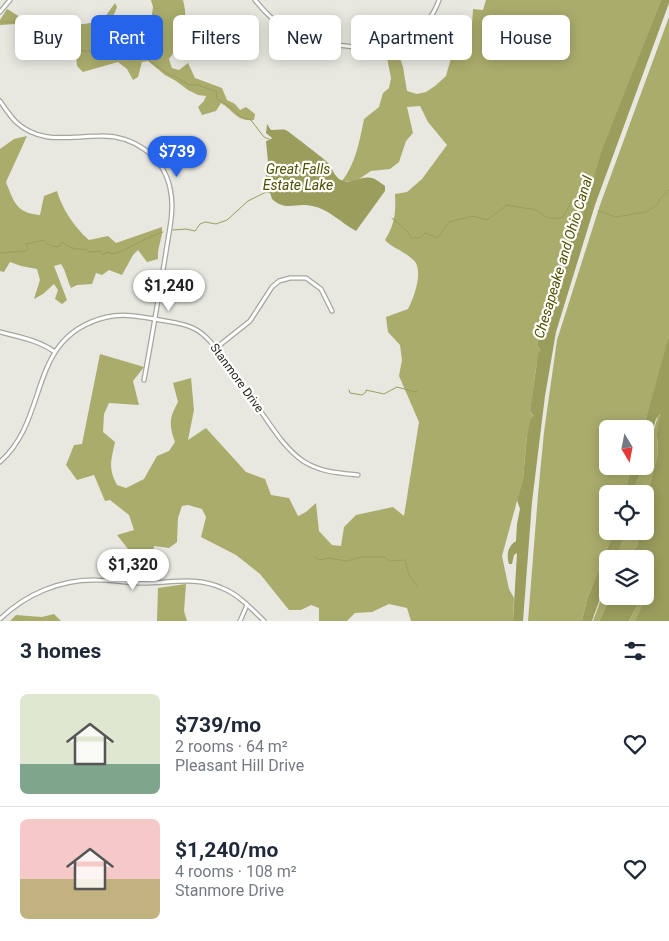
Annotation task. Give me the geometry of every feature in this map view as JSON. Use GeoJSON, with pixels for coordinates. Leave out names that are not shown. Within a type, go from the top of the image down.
{"type":"FeatureCollection","features":[{"type":"Feature","properties":{"kind":"street"},"geometry":{"type":"LineString","coordinates":[[0,12],[10,0]]}},
{"type":"Feature","properties":{"kind":"street"},"geometry":{"type":"LineString","coordinates":[[255,0],[265,12],[294,34],[315,42],[349,47],[393,44],[405,40],[425,25],[439,0]]}},
{"type":"Feature","properties":{"kind":"street"},"geometry":{"type":"LineString","coordinates":[[0,101],[16,122],[29,131],[42,136],[64,139],[108,136],[122,138],[134,142],[147,150],[162,167],[170,186],[172,207],[156,319],[144,380]]}},
{"type":"Feature","properties":{"kind":"street"},"geometry":{"type":"LineString","coordinates":[[216,348],[250,321],[272,287],[279,281],[290,278],[306,278],[321,289],[332,311]]}},
{"type":"Feature","properties":{"kind":"street","name":"Stanmore Drive"},"geometry":{"type":"LineString","coordinates":[[0,462],[15,446],[25,431],[45,371],[55,352],[70,335],[84,326],[97,320],[122,316],[156,319],[193,328],[216,348],[282,440],[297,456],[315,467],[332,473],[358,475]]}},
{"type":"Feature","properties":{"kind":"street"},"geometry":{"type":"LineString","coordinates":[[0,332],[35,341],[55,352]]}},
{"type":"Feature","properties":{"kind":"street"},"geometry":{"type":"LineString","coordinates":[[0,619],[16,605],[41,591],[83,580],[143,583],[196,581],[223,588],[235,595],[264,621]]}},
{"type":"Feature","properties":{"kind":"street"},"geometry":{"type":"LineString","coordinates":[[240,621],[247,605]]}},
{"type":"Feature","properties":{"kind":"shaded area"},"geometry":{"type":"Polygon","coordinates":[[[151,0],[183,0],[185,15],[173,15],[173,53],[169,59],[172,68],[179,70],[188,63],[195,78],[222,88],[227,100],[235,104],[240,110],[246,107],[255,114],[254,120],[240,118],[221,103],[216,111],[202,115],[198,107],[206,96],[198,95],[188,90],[148,61],[142,62],[138,77],[133,80],[127,69],[118,62],[83,72],[77,66],[76,60],[81,60],[81,24],[91,23],[91,60],[163,60],[163,15],[152,15],[153,7],[151,0]]]}},
{"type":"Feature","properties":{"kind":"shaded area"},"geometry":{"type":"Polygon","coordinates":[[[486,0],[661,0],[603,150],[584,210],[571,241],[567,258],[550,295],[541,323],[537,345],[540,350],[536,365],[530,411],[534,416],[527,435],[523,479],[502,556],[509,589],[514,598],[513,621],[411,621],[407,608],[389,604],[372,612],[355,613],[347,621],[319,621],[319,608],[311,605],[301,610],[289,610],[260,574],[236,555],[201,537],[206,517],[202,509],[188,505],[182,506],[178,518],[177,542],[169,548],[154,546],[152,561],[154,577],[130,576],[132,554],[117,535],[134,530],[129,515],[110,500],[105,501],[94,475],[77,480],[66,465],[74,445],[82,444],[100,354],[144,367],[133,381],[139,405],[109,403],[104,414],[103,432],[115,442],[111,464],[112,474],[117,485],[126,488],[144,479],[157,456],[169,451],[175,442],[171,422],[178,402],[173,383],[191,378],[194,410],[188,440],[206,428],[246,472],[265,479],[271,495],[289,498],[298,516],[316,503],[319,531],[332,545],[341,546],[344,527],[356,515],[393,507],[404,516],[419,422],[399,376],[402,360],[400,345],[388,332],[386,317],[408,309],[415,293],[418,268],[414,260],[385,240],[394,218],[395,194],[407,192],[422,179],[447,145],[428,122],[420,106],[407,107],[413,133],[406,141],[399,162],[390,169],[371,171],[356,181],[342,181],[354,160],[364,119],[379,107],[383,93],[389,88],[391,78],[387,60],[401,60],[407,91],[417,94],[426,92],[446,76],[450,60],[472,60],[473,9],[483,10],[486,0]]]}},
{"type":"Feature","properties":{"kind":"shaded area"},"geometry":{"type":"Polygon","coordinates":[[[115,3],[117,7],[114,15],[106,15],[115,3]]]}},
{"type":"Feature","properties":{"kind":"shaded area"},"geometry":{"type":"Polygon","coordinates":[[[7,9],[17,15],[15,15],[15,24],[0,25],[0,20],[7,9]]]}},
{"type":"Feature","properties":{"kind":"shaded area"},"geometry":{"type":"Polygon","coordinates":[[[669,17],[669,336],[667,346],[646,420],[599,420],[599,475],[629,475],[627,485],[599,485],[599,540],[610,540],[606,550],[599,550],[599,569],[587,599],[582,621],[528,621],[544,432],[557,340],[600,205],[669,17]]]}},
{"type":"Feature","properties":{"kind":"shaded area"},"geometry":{"type":"Polygon","coordinates":[[[27,136],[6,182],[14,201],[21,209],[40,215],[44,196],[57,191],[62,205],[70,218],[89,240],[108,236],[116,243],[162,227],[158,259],[147,262],[138,250],[133,255],[122,275],[109,270],[102,275],[96,273],[92,284],[77,285],[71,288],[61,264],[54,266],[67,300],[62,304],[55,299],[58,290],[54,284],[34,299],[40,280],[37,269],[10,262],[4,272],[0,271],[0,149],[14,139],[27,136]]]}},
{"type":"Feature","properties":{"kind":"shaded area"},"geometry":{"type":"Polygon","coordinates":[[[659,413],[658,454],[654,469],[654,429],[659,413]]]}},
{"type":"Feature","properties":{"kind":"shaded area"},"geometry":{"type":"Polygon","coordinates":[[[640,475],[652,475],[650,485],[636,484],[640,475]]]}},
{"type":"Feature","properties":{"kind":"shaded area"},"geometry":{"type":"Polygon","coordinates":[[[622,540],[638,540],[634,550],[620,550],[622,540]]]}},
{"type":"Feature","properties":{"kind":"shaded area"},"geometry":{"type":"Polygon","coordinates":[[[186,584],[184,611],[187,621],[157,621],[158,588],[186,584]]]}},
{"type":"Feature","properties":{"kind":"shaded area"},"geometry":{"type":"Polygon","coordinates":[[[599,604],[607,605],[599,621],[593,621],[599,604]]]}},
{"type":"Feature","properties":{"kind":"shaded area"},"geometry":{"type":"Polygon","coordinates":[[[637,605],[643,605],[635,621],[629,621],[637,605]]]}},
{"type":"Feature","properties":{"kind":"shaded area"},"geometry":{"type":"Polygon","coordinates":[[[54,614],[61,621],[10,621],[16,615],[42,617],[54,614]]]}},
{"type":"Feature","properties":{"kind":"water","name":"Chesapeake and Ohio Canal"},"geometry":{"type":"Polygon","coordinates":[[[661,0],[669,0],[669,3],[595,205],[556,332],[545,396],[532,502],[523,621],[513,621],[517,553],[514,555],[512,564],[509,564],[508,554],[509,548],[516,541],[520,509],[517,500],[523,479],[527,435],[531,419],[534,416],[530,411],[540,350],[537,345],[541,323],[550,295],[567,258],[571,241],[584,210],[602,150],[661,0]]]}},
{"type":"Feature","properties":{"kind":"water","name":"Great Falls Estate Lake"},"geometry":{"type":"Polygon","coordinates":[[[267,124],[271,130],[286,130],[328,163],[339,179],[351,181],[368,177],[377,180],[385,186],[385,191],[356,231],[318,208],[306,205],[287,206],[277,203],[272,199],[266,178],[269,172],[266,141],[272,138],[266,133],[267,124]]]}},
{"type":"Feature","properties":{"kind":"water"},"geometry":{"type":"Polygon","coordinates":[[[669,336],[669,621],[635,621],[643,605],[654,605],[654,550],[634,550],[638,540],[654,540],[654,485],[650,485],[652,475],[654,475],[658,454],[657,435],[660,414],[654,426],[654,420],[646,420],[669,336]]]}},
{"type":"Feature","properties":{"kind":"water"},"geometry":{"type":"Polygon","coordinates":[[[629,475],[640,475],[636,485],[627,485],[629,475]]]}},
{"type":"Feature","properties":{"kind":"water"},"geometry":{"type":"Polygon","coordinates":[[[610,540],[622,540],[620,550],[606,550],[610,540]]]}},
{"type":"Feature","properties":{"kind":"water"},"geometry":{"type":"Polygon","coordinates":[[[599,569],[599,601],[592,621],[582,621],[587,599],[599,569]]]}},
{"type":"Feature","properties":{"kind":"water"},"geometry":{"type":"Polygon","coordinates":[[[607,605],[637,605],[629,621],[599,621],[607,605]]]}},
{"type":"Feature","properties":{"kind":"waterway"},"geometry":{"type":"LineString","coordinates":[[1,22],[17,22],[28,30],[36,40],[52,48],[122,52],[146,58],[168,74],[189,85],[197,85],[216,91],[217,99],[242,117],[250,119],[264,137],[271,140]]}},
{"type":"Feature","properties":{"kind":"waterway"},"geometry":{"type":"LineString","coordinates":[[598,211],[616,217],[646,212],[657,205],[659,200],[669,190]]}},
{"type":"Feature","properties":{"kind":"waterway"},"geometry":{"type":"LineString","coordinates":[[173,230],[186,229],[195,231],[200,224],[205,222],[216,224],[227,220],[248,201],[266,192],[272,193]]}},
{"type":"Feature","properties":{"kind":"waterway"},"geometry":{"type":"LineString","coordinates":[[392,218],[408,232],[411,238],[419,238],[425,233],[438,238],[449,222],[473,216],[487,220],[507,205],[536,210],[552,218],[563,217],[571,202],[582,205]]}},
{"type":"Feature","properties":{"kind":"waterway"},"geometry":{"type":"LineString","coordinates":[[0,253],[26,251],[28,249],[26,244],[44,240],[53,246],[58,247],[62,242],[76,249],[86,249],[89,252],[100,251],[103,255],[107,252],[113,254],[163,232]]}},
{"type":"Feature","properties":{"kind":"waterway"},"geometry":{"type":"LineString","coordinates":[[349,390],[350,393],[362,395],[366,390],[384,394],[397,387],[417,391]]}},
{"type":"Feature","properties":{"kind":"waterway"},"geometry":{"type":"LineString","coordinates":[[315,557],[319,560],[328,558],[347,561],[361,557],[384,557],[390,561],[405,560],[409,575],[417,586]]}}]}
